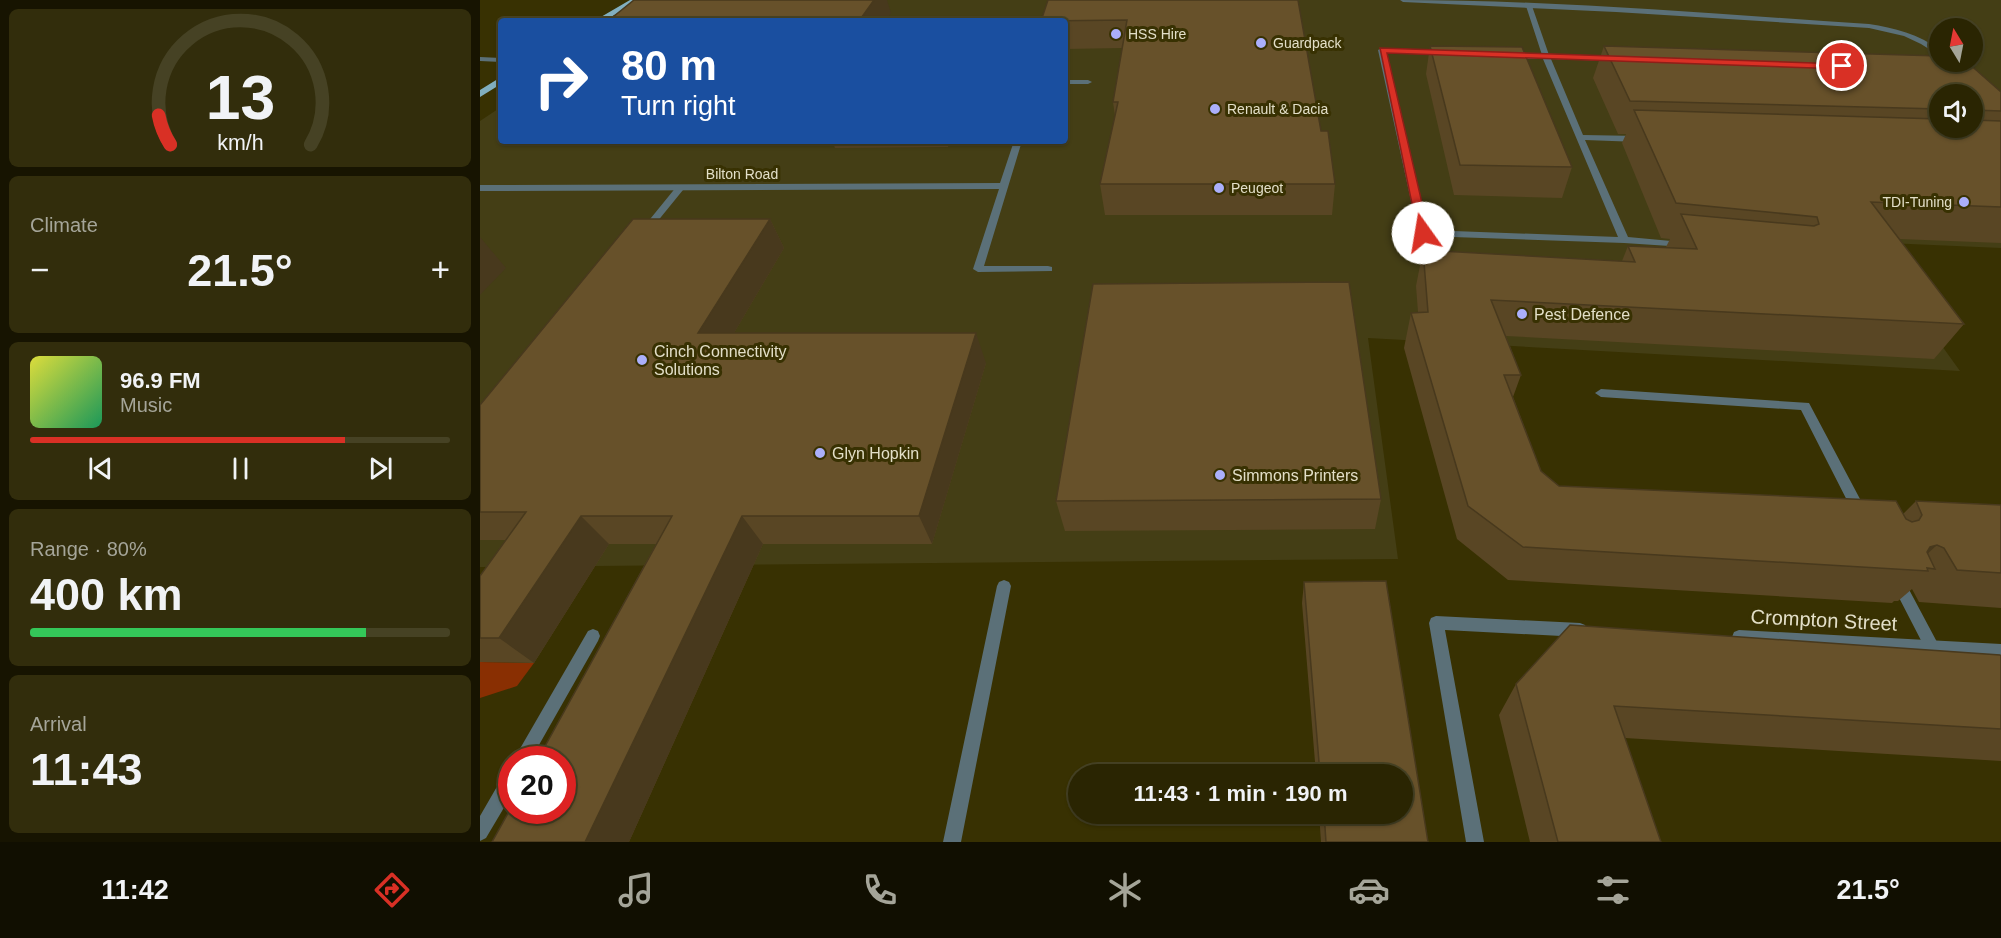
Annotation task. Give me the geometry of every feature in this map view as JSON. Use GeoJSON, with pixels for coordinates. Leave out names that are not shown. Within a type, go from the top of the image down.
{"type":"FeatureCollection","features":[{"type":"Feature","properties":{"kind":"main road"},"geometry":{"type":"LineString","coordinates":[[603,18],[636,0]]}},
{"type":"Feature","properties":{"kind":"main road"},"geometry":{"type":"LineString","coordinates":[[480,94],[498,82]]}},
{"type":"Feature","properties":{"kind":"street"},"geometry":{"type":"LineString","coordinates":[[1404,0],[1869,26],[1900,32],[1929,46]]}},
{"type":"Feature","properties":{"kind":"street"},"geometry":{"type":"LineString","coordinates":[[1529,6],[1546,57],[1624,240]]}},
{"type":"Feature","properties":{"kind":"street"},"geometry":{"type":"LineString","coordinates":[[1452,53],[1383,50],[1423,233],[1624,240],[1691,246]]}},
{"type":"Feature","properties":{"kind":"street"},"geometry":{"type":"LineString","coordinates":[[1499,55],[1628,60]]}},
{"type":"Feature","properties":{"kind":"street"},"geometry":{"type":"LineString","coordinates":[[480,59],[498,60]]}},
{"type":"Feature","properties":{"kind":"street"},"geometry":{"type":"LineString","coordinates":[[1068,82],[1088,82]]}},
{"type":"Feature","properties":{"kind":"street"},"geometry":{"type":"LineString","coordinates":[[1580,137],[1651,139]]}},
{"type":"Feature","properties":{"kind":"street"},"geometry":{"type":"LineString","coordinates":[[1017,144],[978,269],[1048,269]]}},
{"type":"Feature","properties":{"kind":"street","name":"Bilton Road"},"geometry":{"type":"LineString","coordinates":[[480,188],[1004,186]]}},
{"type":"Feature","properties":{"kind":"street"},"geometry":{"type":"LineString","coordinates":[[635,244],[680,188]]}},
{"type":"Feature","properties":{"kind":"street"},"geometry":{"type":"LineString","coordinates":[[1601,393],[1805,406],[1868,527]]}},
{"type":"Feature","properties":{"kind":"street"},"geometry":{"type":"LineString","coordinates":[[952,842],[1004,586]]}},
{"type":"Feature","properties":{"kind":"street"},"geometry":{"type":"LineString","coordinates":[[1900,586],[1938,648],[1954,668]]}},
{"type":"Feature","properties":{"kind":"street"},"geometry":{"type":"LineString","coordinates":[[1475,842],[1436,623],[1596,631]]}},
{"type":"Feature","properties":{"kind":"street"},"geometry":{"type":"LineString","coordinates":[[530,746],[593,636]]}},
{"type":"Feature","properties":{"kind":"street","name":"Crompton Street"},"geometry":{"type":"LineString","coordinates":[[1727,636],[2001,651]]}},
{"type":"Feature","properties":{"kind":"street"},"geometry":{"type":"LineString","coordinates":[[480,832],[498,801]]}},
{"type":"Feature","properties":{"kind":"shaded area"},"geometry":{"type":"Polygon","coordinates":[[[667,0],[2001,0],[2001,248],[1842,241],[1901,289],[1960,371],[1368,338],[1398,559],[480,567],[480,121],[498,109],[498,144],[1068,144],[1068,18],[630,18],[667,0]]]}},
{"type":"Feature","properties":{"kind":"shaded area"},"geometry":{"type":"Polygon","coordinates":[[[480,662],[534,663],[517,686],[480,698],[480,662]]]}},
{"type":"Feature","properties":{"kind":"building"},"geometry":{"type":"Polygon","coordinates":[[[634,0],[874,0],[861,18],[612,18],[634,0]]]}},
{"type":"Feature","properties":{"kind":"building"},"geometry":{"type":"Polygon","coordinates":[[[1048,0],[1298,0],[1321,131],[1328,131],[1335,184],[1100,184],[1118,102],[1113,102],[1127,20],[1068,21],[1068,18],[1042,18],[1048,0]]]}},
{"type":"Feature","properties":{"kind":"building"},"geometry":{"type":"Polygon","coordinates":[[[1430,46],[1522,47],[1572,167],[1460,165],[1430,46]]]}},
{"type":"Feature","properties":{"kind":"building"},"geometry":{"type":"Polygon","coordinates":[[[1604,46],[1929,56],[1929,72],[1978,72],[2001,92],[2001,111],[1983,110],[1983,84],[1929,84],[1929,109],[1630,101],[1604,46]]]}},
{"type":"Feature","properties":{"kind":"building"},"geometry":{"type":"Polygon","coordinates":[[[1634,110],[1929,119],[1929,138],[1983,138],[1983,120],[2001,121],[2001,207],[1871,202],[1964,324],[1491,300],[1521,375],[1504,375],[1541,471],[1559,486],[1896,501],[1906,519],[1912,522],[1919,520],[1922,515],[1916,501],[2001,505],[2001,573],[1957,570],[1944,548],[1937,545],[1930,547],[1927,552],[1935,569],[1927,568],[1928,571],[1523,547],[1468,506],[1411,313],[1428,312],[1423,250],[1635,262],[1628,246],[1697,249],[1681,214],[1814,226],[1819,224],[1817,217],[1676,203],[1634,110]]]}},
{"type":"Feature","properties":{"kind":"building"},"geometry":{"type":"Polygon","coordinates":[[[633,219],[770,219],[698,333],[976,333],[919,516],[742,516],[585,842],[492,842],[502,824],[576,824],[576,746],[545,746],[672,516],[581,516],[499,638],[480,638],[480,576],[526,512],[480,512],[480,405],[633,219]]]}},
{"type":"Feature","properties":{"kind":"building"},"geometry":{"type":"Polygon","coordinates":[[[1349,282],[1381,499],[1056,501],[1093,284],[1349,282]]]}},
{"type":"Feature","properties":{"kind":"building"},"geometry":{"type":"Polygon","coordinates":[[[1386,581],[1428,842],[1326,842],[1325,824],[1413,824],[1413,764],[1319,764],[1304,582],[1386,581]]]}},
{"type":"Feature","properties":{"kind":"building"},"geometry":{"type":"Polygon","coordinates":[[[1570,625],[2000,655],[2001,729],[1614,706],[1661,842],[1558,842],[1516,684],[1570,625]]]}},
{"type":"Feature","properties":{"kind":"place","name":"HSS Hire"},"geometry":{"type":"Point","coordinates":[1116,34]}},
{"type":"Feature","properties":{"kind":"place","name":"Guardpack"},"geometry":{"type":"Point","coordinates":[1261,43]}},
{"type":"Feature","properties":{"kind":"place","name":"Renault & Dacia"},"geometry":{"type":"Point","coordinates":[1215,109]}},
{"type":"Feature","properties":{"kind":"place","name":"Peugeot"},"geometry":{"type":"Point","coordinates":[1219,188]}},
{"type":"Feature","properties":{"kind":"place","name":"TDI-Tuning"},"geometry":{"type":"Point","coordinates":[1964,202]}},
{"type":"Feature","properties":{"kind":"place","name":"Pest Defence"},"geometry":{"type":"Point","coordinates":[1522,314]}},
{"type":"Feature","properties":{"kind":"place","name":"Cinch Connectivity Solutions"},"geometry":{"type":"Point","coordinates":[642,360]}},
{"type":"Feature","properties":{"kind":"place","name":"Glyn Hopkin"},"geometry":{"type":"Point","coordinates":[820,453]}},
{"type":"Feature","properties":{"kind":"place","name":"Simmons Printers"},"geometry":{"type":"Point","coordinates":[1220,475]}},
{"type":"Feature","properties":{"kind":"route"},"geometry":{"type":"LineString","coordinates":[[1423,233],[1383,50],[1842,66]]}}]}
